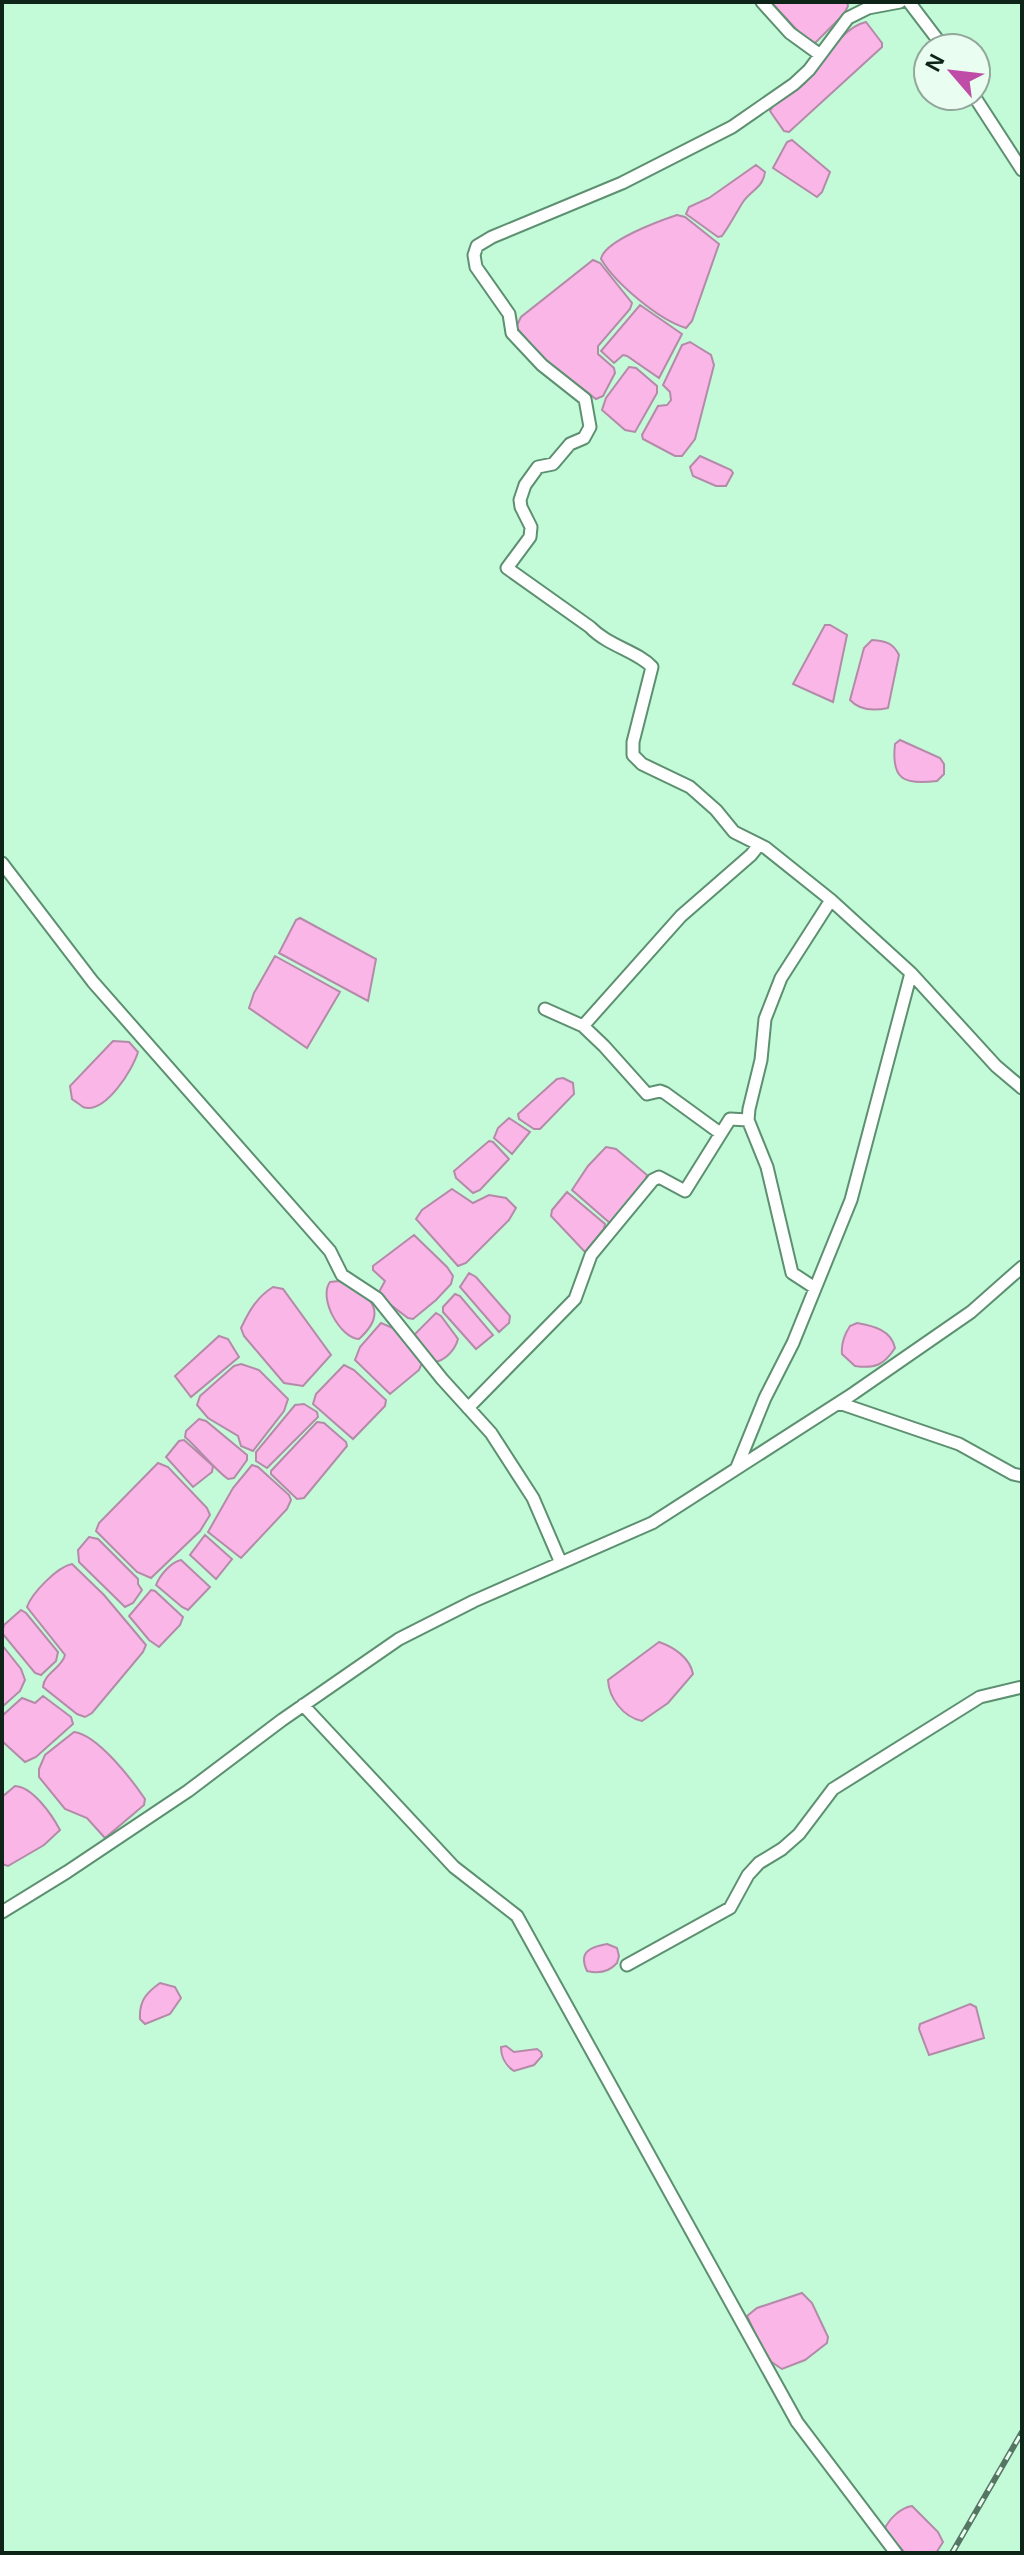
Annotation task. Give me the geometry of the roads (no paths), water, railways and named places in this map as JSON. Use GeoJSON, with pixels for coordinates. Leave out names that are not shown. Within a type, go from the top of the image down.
{"type":"FeatureCollection","features":[{"type":"Feature","properties":{"kind":"street"},"geometry":{"type":"LineString","coordinates":[[762,2],[790,33],[819,54]]}},
{"type":"Feature","properties":{"kind":"street"},"geometry":{"type":"LineString","coordinates":[[900,2],[868,8],[848,18],[809,70],[732,127],[622,183],[477,246],[474,255],[476,267],[509,314],[512,333],[542,365],[585,399],[589,409],[590,427],[584,438],[570,444],[553,464],[538,467],[525,485],[521,507],[531,527],[530,537],[507,568],[590,627],[602,639],[646,660],[652,667],[633,742],[633,755],[642,764],[690,787],[716,810],[734,832],[798,872],[831,900],[911,973],[996,1066],[1022,1088]]}},
{"type":"Feature","properties":{"kind":"street"},"geometry":{"type":"LineString","coordinates":[[909,2],[932,32]]}},
{"type":"Feature","properties":{"kind":"street"},"geometry":{"type":"LineString","coordinates":[[984,112],[1022,170]]}},
{"type":"Feature","properties":{"kind":"street"},"geometry":{"type":"LineString","coordinates":[[583,1026],[681,916],[759,845]]}},
{"type":"Feature","properties":{"kind":"street"},"geometry":{"type":"LineString","coordinates":[[2,863],[93,982],[330,1251],[342,1275],[377,1298],[491,1433],[533,1498],[561,1563]]}},
{"type":"Feature","properties":{"kind":"street"},"geometry":{"type":"LineString","coordinates":[[815,1288],[792,1273],[767,1167],[748,1120],[761,1060],[765,1019],[781,978],[831,900]]}},
{"type":"Feature","properties":{"kind":"street"},"geometry":{"type":"LineString","coordinates":[[736,1468],[851,1200],[911,973]]}},
{"type":"Feature","properties":{"kind":"street"},"geometry":{"type":"LineString","coordinates":[[545,1009],[583,1026],[647,1094],[665,1093],[720,1133]]}},
{"type":"Feature","properties":{"kind":"street"},"geometry":{"type":"LineString","coordinates":[[468,1408],[575,1299],[591,1255],[653,1180],[659,1177],[685,1191],[730,1119],[748,1120]]}},
{"type":"Feature","properties":{"kind":"street"},"geometry":{"type":"LineString","coordinates":[[2,1912],[188,1791],[303,1705],[399,1639],[474,1601],[652,1523],[839,1403],[971,1312],[1022,1267]]}},
{"type":"Feature","properties":{"kind":"street"},"geometry":{"type":"LineString","coordinates":[[839,1403],[959,1444],[1022,1476]]}},
{"type":"Feature","properties":{"kind":"street"},"geometry":{"type":"LineString","coordinates":[[627,1965],[730,1908],[748,1875],[799,1834],[833,1789],[980,1697],[1022,1687]]}},
{"type":"Feature","properties":{"kind":"street"},"geometry":{"type":"LineString","coordinates":[[303,1705],[454,1867],[517,1916],[797,2422],[896,2553]]}},
{"type":"Feature","properties":{"kind":"railway"},"geometry":{"type":"LineString","coordinates":[[952,2553],[1022,2432]]}}]}
